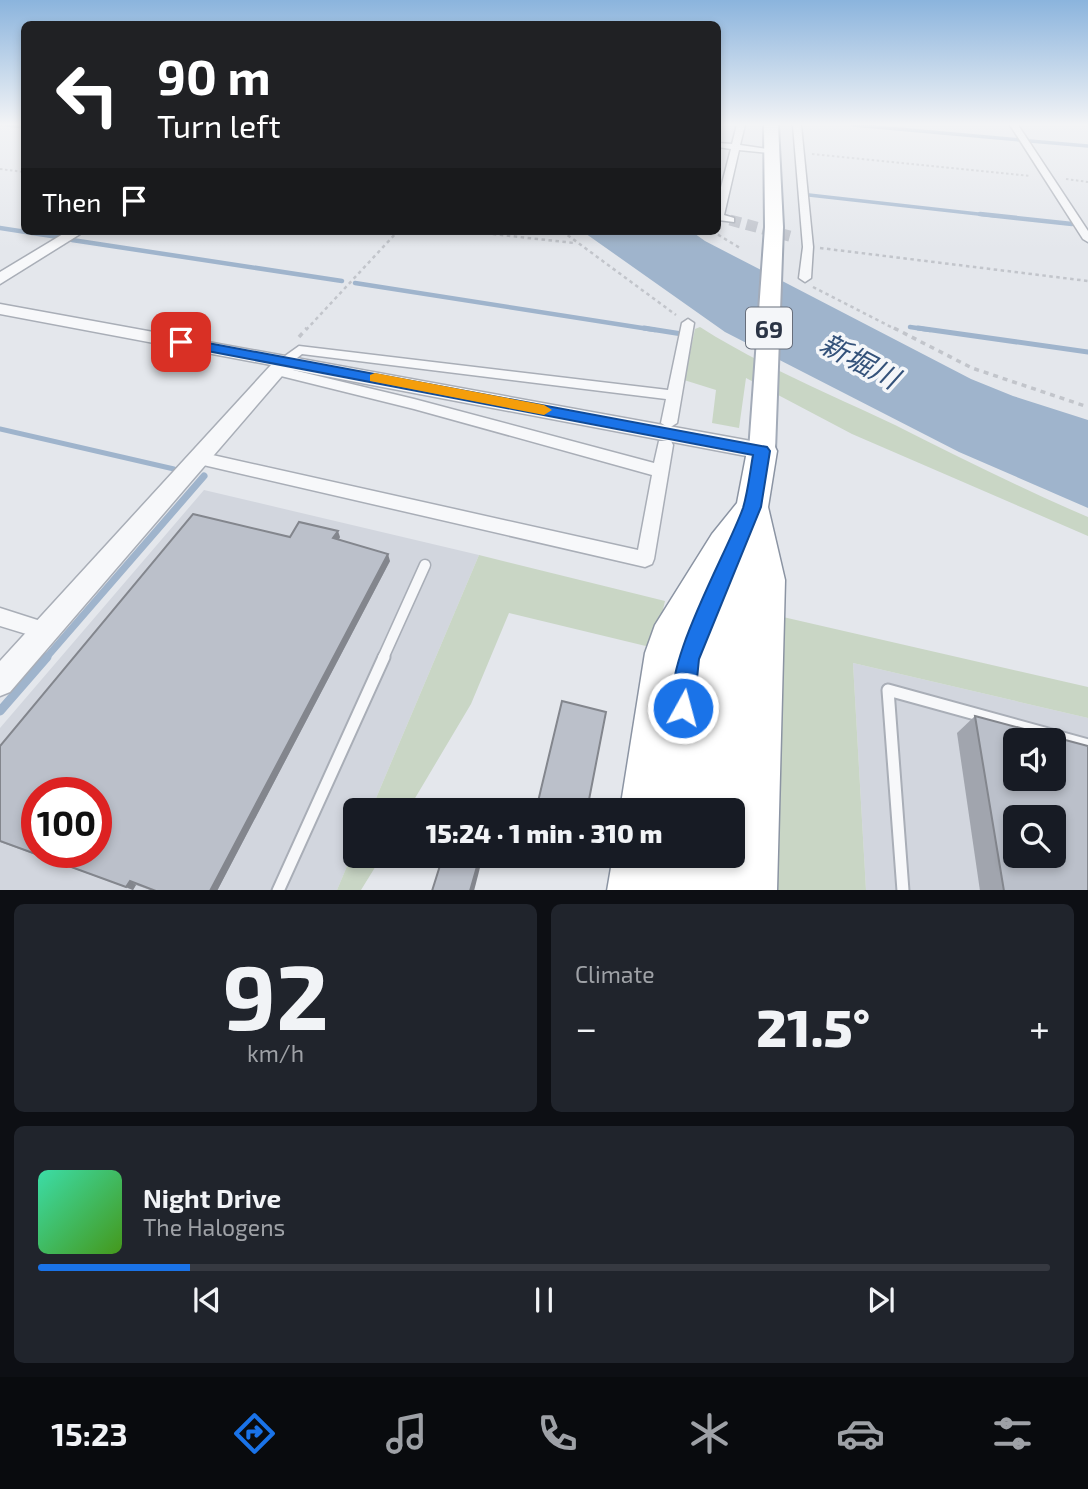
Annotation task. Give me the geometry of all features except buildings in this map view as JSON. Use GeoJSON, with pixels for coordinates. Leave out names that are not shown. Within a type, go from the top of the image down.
{"type":"FeatureCollection","features":[{"type":"Feature","properties":{"kind":"highway","name":"69"},"geometry":{"type":"LineString","coordinates":[[752,507],[762,451]]}},
{"type":"Feature","properties":{"kind":"highway"},"geometry":{"type":"LineString","coordinates":[[645,798],[666,653],[674,625],[724,544],[752,507]]}},
{"type":"Feature","properties":{"kind":"highway"},"geometry":{"type":"LineString","coordinates":[[672,798],[689,659],[752,507]]}},
{"type":"Feature","properties":{"kind":"highway"},"geometry":{"type":"LineString","coordinates":[[698,798],[721,603],[752,507]]}},
{"type":"Feature","properties":{"kind":"highway"},"geometry":{"type":"LineString","coordinates":[[726,798],[752,507]]}},
{"type":"Feature","properties":{"kind":"highway"},"geometry":{"type":"LineString","coordinates":[[752,507],[767,580],[752,890]]}},
{"type":"Feature","properties":{"kind":"highway"},"geometry":{"type":"LineString","coordinates":[[632,890],[635,868]]}},
{"type":"Feature","properties":{"kind":"highway"},"geometry":{"type":"LineString","coordinates":[[661,890],[664,868]]}},
{"type":"Feature","properties":{"kind":"highway"},"geometry":{"type":"LineString","coordinates":[[688,890],[691,868]]}},
{"type":"Feature","properties":{"kind":"highway"},"geometry":{"type":"LineString","coordinates":[[719,890],[720,868]]}},
{"type":"Feature","properties":{"kind":"main road","name":"69"},"geometry":{"type":"LineString","coordinates":[[762,451],[774,227],[771,167]]}},
{"type":"Feature","properties":{"kind":"street"},"geometry":{"type":"LineString","coordinates":[[721,206],[732,167]]}},
{"type":"Feature","properties":{"kind":"street"},"geometry":{"type":"LineString","coordinates":[[800,167],[807,244],[805,278]]}},
{"type":"Feature","properties":{"kind":"street"},"geometry":{"type":"LineString","coordinates":[[1041,167],[1088,239]]}},
{"type":"Feature","properties":{"kind":"street"},"geometry":{"type":"LineString","coordinates":[[721,218],[730,220]]}},
{"type":"Feature","properties":{"kind":"street"},"geometry":{"type":"LineString","coordinates":[[0,279],[72,235]]}},
{"type":"Feature","properties":{"kind":"street"},"geometry":{"type":"LineString","coordinates":[[793,237],[807,244]]}},
{"type":"Feature","properties":{"kind":"street"},"geometry":{"type":"LineString","coordinates":[[0,309],[762,451]]}},
{"type":"Feature","properties":{"kind":"street"},"geometry":{"type":"LineString","coordinates":[[669,423],[688,323]]}},
{"type":"Feature","properties":{"kind":"street"},"geometry":{"type":"LineString","coordinates":[[0,682],[285,361],[299,350],[673,395]]}},
{"type":"Feature","properties":{"kind":"street"},"geometry":{"type":"LineString","coordinates":[[285,361],[286,373],[660,471]]}},
{"type":"Feature","properties":{"kind":"street"},"geometry":{"type":"LineString","coordinates":[[199,458],[645,559],[665,445]]}},
{"type":"Feature","properties":{"kind":"street"},"geometry":{"type":"LineString","coordinates":[[0,617],[46,631]]}},
{"type":"Feature","properties":{"kind":"lane"},"geometry":{"type":"LineString","coordinates":[[278,890],[425,565]]}},
{"type":"Feature","properties":{"kind":"lane"},"geometry":{"type":"LineString","coordinates":[[903,890],[888,690],[1088,744]]}},
{"type":"Feature","properties":{"kind":"path"},"geometry":{"type":"LineString","coordinates":[[934,167],[1088,182]]}},
{"type":"Feature","properties":{"kind":"path"},"geometry":{"type":"LineString","coordinates":[[0,169],[21,172]]}},
{"type":"Feature","properties":{"kind":"path"},"geometry":{"type":"LineString","coordinates":[[285,361],[289,348],[394,235]]}},
{"type":"Feature","properties":{"kind":"path"},"geometry":{"type":"LineString","coordinates":[[495,235],[575,243]]}},
{"type":"Feature","properties":{"kind":"path"},"geometry":{"type":"LineString","coordinates":[[566,235],[688,323]]}},
{"type":"Feature","properties":{"kind":"path"},"geometry":{"type":"LineString","coordinates":[[719,235],[740,248]]}},
{"type":"Feature","properties":{"kind":"path"},"geometry":{"type":"LineString","coordinates":[[807,244],[1088,281]]}},
{"type":"Feature","properties":{"kind":"path"},"geometry":{"type":"LineString","coordinates":[[805,278],[808,284],[827,295],[972,368],[1088,407]]}},
{"type":"Feature","properties":{"kind":"shaded area"},"geometry":{"type":"Polygon","coordinates":[[[204,490],[479,555],[376,798],[343,798],[343,868],[346,868],[337,890],[0,890],[0,728],[204,490]]]}},
{"type":"Feature","properties":{"kind":"shaded area"},"geometry":{"type":"Polygon","coordinates":[[[853,663],[1088,718],[1088,890],[866,890],[853,663]]]}},
{"type":"Feature","properties":{"kind":"green space"},"geometry":{"type":"Polygon","coordinates":[[[700,327],[771,367],[1088,517],[1088,536],[852,434],[746,378],[739,428],[712,423],[716,390],[684,380],[695,329],[700,327]]]}},
{"type":"Feature","properties":{"kind":"green space"},"geometry":{"type":"Polygon","coordinates":[[[479,555],[665,601],[654,648],[509,613],[471,704],[415,798],[376,798],[479,555]]]}},
{"type":"Feature","properties":{"kind":"green space"},"geometry":{"type":"Polygon","coordinates":[[[783,617],[1088,687],[1088,718],[853,663],[866,890],[772,890],[783,617]]]}},
{"type":"Feature","properties":{"kind":"green space"},"geometry":{"type":"Polygon","coordinates":[[[346,868],[375,868],[361,890],[337,890],[346,868]]]}},
{"type":"Feature","properties":{"kind":"water","name":"新堀川"},"geometry":{"type":"Polygon","coordinates":[[[588,235],[697,235],[971,379],[1013,396],[1088,420],[1088,508],[959,452],[725,332],[588,235]]]}},
{"type":"Feature","properties":{"kind":"waterway"},"geometry":{"type":"LineString","coordinates":[[809,195],[996,216]]}},
{"type":"Feature","properties":{"kind":"waterway"},"geometry":{"type":"LineString","coordinates":[[980,214],[1072,224]]}},
{"type":"Feature","properties":{"kind":"waterway"},"geometry":{"type":"LineString","coordinates":[[0,228],[21,231]]}},
{"type":"Feature","properties":{"kind":"waterway"},"geometry":{"type":"LineString","coordinates":[[45,235],[58,237]]}},
{"type":"Feature","properties":{"kind":"waterway"},"geometry":{"type":"LineString","coordinates":[[72,240],[342,281]]}},
{"type":"Feature","properties":{"kind":"waterway"},"geometry":{"type":"LineString","coordinates":[[355,283],[655,330]]}},
{"type":"Feature","properties":{"kind":"waterway"},"geometry":{"type":"LineString","coordinates":[[910,327],[930,330]]}},
{"type":"Feature","properties":{"kind":"waterway"},"geometry":{"type":"LineString","coordinates":[[644,328],[682,334]]}},
{"type":"Feature","properties":{"kind":"waterway"},"geometry":{"type":"LineString","coordinates":[[918,328],[1088,352]]}},
{"type":"Feature","properties":{"kind":"waterway"},"geometry":{"type":"LineString","coordinates":[[0,429],[174,469]]}},
{"type":"Feature","properties":{"kind":"waterway"},"geometry":{"type":"LineString","coordinates":[[46,658],[204,476]]}},
{"type":"Feature","properties":{"kind":"waterway"},"geometry":{"type":"LineString","coordinates":[[0,711],[47,657]]}},
{"type":"Feature","properties":{"kind":"tunnel"},"geometry":{"type":"LineString","coordinates":[[730,220],[793,237]]}},
{"type":"Feature","properties":{"kind":"slow traffic"},"geometry":{"type":"LineString","coordinates":[[375,378],[544,410]]}},
{"type":"Feature","properties":{"kind":"route"},"geometry":{"type":"LineString","coordinates":[[181,342],[762,451],[752,507],[689,659],[683,708]]}}]}
